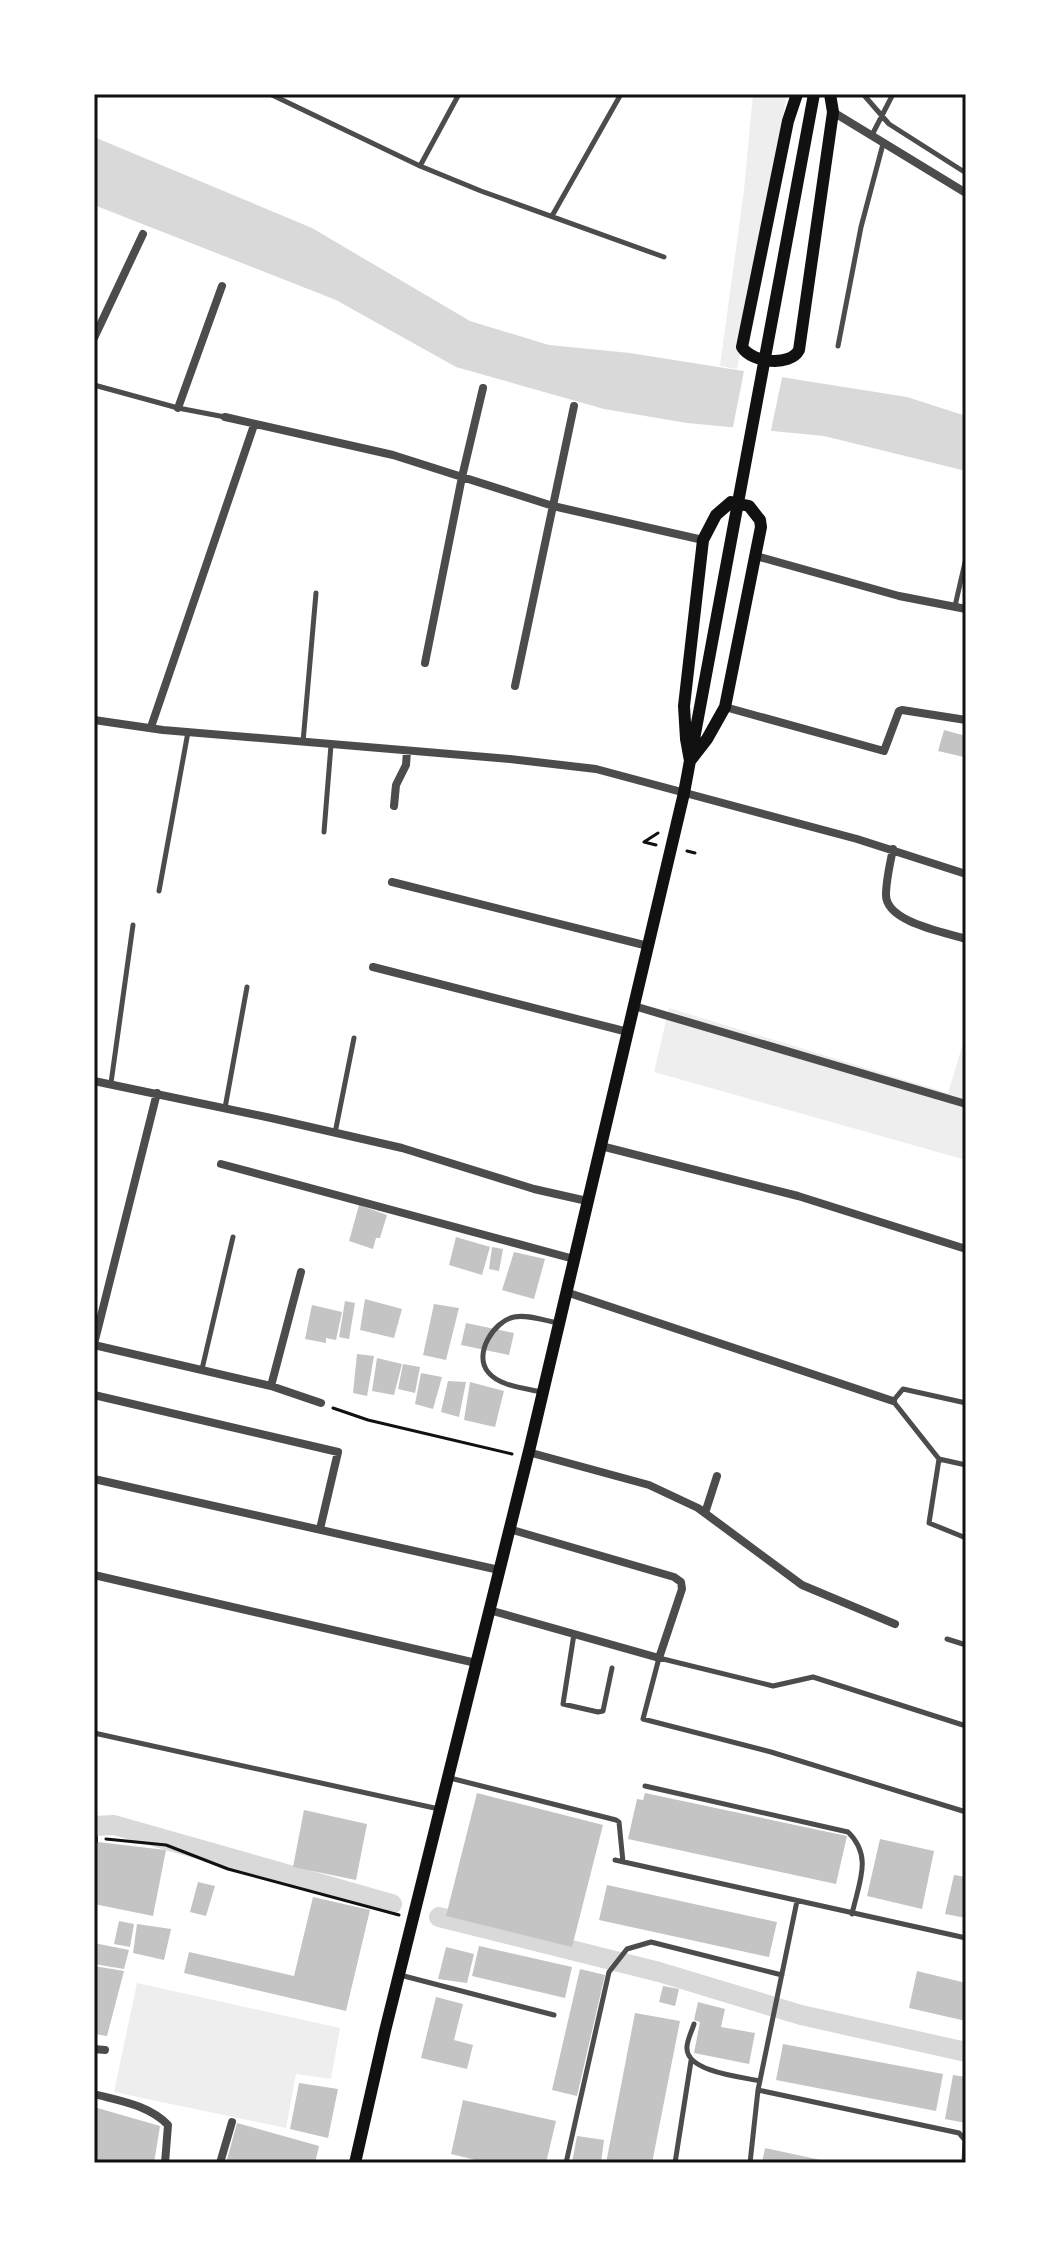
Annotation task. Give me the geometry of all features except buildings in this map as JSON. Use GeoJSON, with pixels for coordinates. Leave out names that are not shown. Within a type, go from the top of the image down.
{"type":"FeatureCollection","features":[{"type":"Feature","properties":{"kind":"main road"},"geometry":{"type":"LineString","coordinates":[[797,94],[788,121],[742,340],[742,347],[750,356],[782,361],[792,359],[799,350],[833,112],[830,94]]}},
{"type":"Feature","properties":{"kind":"main road"},"geometry":{"type":"LineString","coordinates":[[355,2163],[412,1919],[528,1455],[684,793],[814,94]]}},
{"type":"Feature","properties":{"kind":"main road"},"geometry":{"type":"LineString","coordinates":[[731,502],[749,506],[760,520],[761,527],[725,707],[690,761],[684,706],[703,540],[716,515],[731,502]]}},
{"type":"Feature","properties":{"kind":"street"},"geometry":{"type":"LineString","coordinates":[[833,112],[966,193]]}},
{"type":"Feature","properties":{"kind":"street"},"geometry":{"type":"LineString","coordinates":[[94,338],[143,234]]}},
{"type":"Feature","properties":{"kind":"street"},"geometry":{"type":"LineString","coordinates":[[178,408],[222,286]]}},
{"type":"Feature","properties":{"kind":"street"},"geometry":{"type":"LineString","coordinates":[[425,663],[483,388]]}},
{"type":"Feature","properties":{"kind":"street"},"geometry":{"type":"LineString","coordinates":[[515,686],[574,406]]}},
{"type":"Feature","properties":{"kind":"street"},"geometry":{"type":"LineString","coordinates":[[225,417],[393,455],[553,506],[703,540]]}},
{"type":"Feature","properties":{"kind":"street"},"geometry":{"type":"LineString","coordinates":[[151,727],[254,425]]}},
{"type":"Feature","properties":{"kind":"street"},"geometry":{"type":"LineString","coordinates":[[756,556],[899,596],[966,609]]}},
{"type":"Feature","properties":{"kind":"street"},"geometry":{"type":"LineString","coordinates":[[725,707],[884,751],[897,714],[902,710],[966,720]]}},
{"type":"Feature","properties":{"kind":"street"},"geometry":{"type":"LineString","coordinates":[[94,720],[188,732],[596,769],[893,849],[966,874]]}},
{"type":"Feature","properties":{"kind":"street"},"geometry":{"type":"LineString","coordinates":[[394,806],[396,785],[406,765],[407,751]]}},
{"type":"Feature","properties":{"kind":"street"},"geometry":{"type":"LineString","coordinates":[[893,849],[886,895],[888,906],[901,918],[966,939]]}},
{"type":"Feature","properties":{"kind":"street"},"geometry":{"type":"LineString","coordinates":[[392,882],[648,946]]}},
{"type":"Feature","properties":{"kind":"street"},"geometry":{"type":"LineString","coordinates":[[373,967],[628,1032]]}},
{"type":"Feature","properties":{"kind":"street"},"geometry":{"type":"LineString","coordinates":[[634,1006],[966,1104]]}},
{"type":"Feature","properties":{"kind":"street"},"geometry":{"type":"LineString","coordinates":[[94,1081],[402,1148],[534,1189],[587,1201]]}},
{"type":"Feature","properties":{"kind":"street"},"geometry":{"type":"LineString","coordinates":[[157,1093],[94,1344],[271,1386],[321,1403]]}},
{"type":"Feature","properties":{"kind":"street"},"geometry":{"type":"LineString","coordinates":[[601,1146],[798,1196],[966,1249]]}},
{"type":"Feature","properties":{"kind":"street"},"geometry":{"type":"LineString","coordinates":[[221,1164],[574,1259]]}},
{"type":"Feature","properties":{"kind":"street"},"geometry":{"type":"LineString","coordinates":[[271,1386],[301,1272]]}},
{"type":"Feature","properties":{"kind":"street"},"geometry":{"type":"LineString","coordinates":[[566,1292],[893,1401]]}},
{"type":"Feature","properties":{"kind":"street"},"geometry":{"type":"LineString","coordinates":[[94,1395],[338,1452],[320,1529]]}},
{"type":"Feature","properties":{"kind":"street"},"geometry":{"type":"LineString","coordinates":[[528,1455],[649,1485],[705,1513],[802,1585],[895,1624]]}},
{"type":"Feature","properties":{"kind":"street"},"geometry":{"type":"LineString","coordinates":[[705,1513],[717,1476]]}},
{"type":"Feature","properties":{"kind":"street"},"geometry":{"type":"LineString","coordinates":[[94,1479],[499,1570]]}},
{"type":"Feature","properties":{"kind":"street"},"geometry":{"type":"LineString","coordinates":[[489,1610],[659,1658],[682,1589],[681,1582],[674,1577],[509,1529]]}},
{"type":"Feature","properties":{"kind":"street"},"geometry":{"type":"LineString","coordinates":[[94,1575],[476,1663]]}},
{"type":"Feature","properties":{"kind":"street"},"geometry":{"type":"LineString","coordinates":[[94,2049],[105,2050]]}},
{"type":"Feature","properties":{"kind":"street"},"geometry":{"type":"LineString","coordinates":[[94,2094],[158,2114],[168,2125],[165,2163]]}},
{"type":"Feature","properties":{"kind":"street"},"geometry":{"type":"LineString","coordinates":[[220,2163],[232,2122]]}},
{"type":"Feature","properties":{"kind":"lane"},"geometry":{"type":"LineString","coordinates":[[270,94],[420,166],[664,257]]}},
{"type":"Feature","properties":{"kind":"lane"},"geometry":{"type":"LineString","coordinates":[[420,166],[459,94]]}},
{"type":"Feature","properties":{"kind":"lane"},"geometry":{"type":"LineString","coordinates":[[552,216],[621,94]]}},
{"type":"Feature","properties":{"kind":"lane"},"geometry":{"type":"LineString","coordinates":[[863,94],[889,124],[966,173]]}},
{"type":"Feature","properties":{"kind":"lane"},"geometry":{"type":"LineString","coordinates":[[872,135],[893,94]]}},
{"type":"Feature","properties":{"kind":"lane"},"geometry":{"type":"LineString","coordinates":[[838,346],[861,227],[884,142]]}},
{"type":"Feature","properties":{"kind":"lane"},"geometry":{"type":"LineString","coordinates":[[94,385],[178,408],[225,417]]}},
{"type":"Feature","properties":{"kind":"lane"},"geometry":{"type":"LineString","coordinates":[[955,606],[966,558]]}},
{"type":"Feature","properties":{"kind":"lane"},"geometry":{"type":"LineString","coordinates":[[303,742],[316,593]]}},
{"type":"Feature","properties":{"kind":"lane"},"geometry":{"type":"LineString","coordinates":[[159,891],[188,732]]}},
{"type":"Feature","properties":{"kind":"lane"},"geometry":{"type":"LineString","coordinates":[[324,832],[331,744]]}},
{"type":"Feature","properties":{"kind":"lane"},"geometry":{"type":"LineString","coordinates":[[111,1083],[133,925]]}},
{"type":"Feature","properties":{"kind":"lane"},"geometry":{"type":"LineString","coordinates":[[225,1108],[247,987]]}},
{"type":"Feature","properties":{"kind":"lane"},"geometry":{"type":"LineString","coordinates":[[334,1134],[354,1038]]}},
{"type":"Feature","properties":{"kind":"lane"},"geometry":{"type":"LineString","coordinates":[[202,1370],[233,1237]]}},
{"type":"Feature","properties":{"kind":"lane"},"geometry":{"type":"LineString","coordinates":[[542,1393],[507,1384],[489,1374],[483,1364],[484,1350],[493,1329],[515,1316],[559,1323]]}},
{"type":"Feature","properties":{"kind":"lane"},"geometry":{"type":"LineString","coordinates":[[966,1403],[903,1389],[893,1401],[939,1459],[966,1465]]}},
{"type":"Feature","properties":{"kind":"lane"},"geometry":{"type":"LineString","coordinates":[[939,1459],[929,1523],[966,1538]]}},
{"type":"Feature","properties":{"kind":"lane"},"geometry":{"type":"LineString","coordinates":[[574,1633],[563,1704],[603,1711],[612,1668]]}},
{"type":"Feature","properties":{"kind":"lane"},"geometry":{"type":"LineString","coordinates":[[947,1639],[966,1645]]}},
{"type":"Feature","properties":{"kind":"lane"},"geometry":{"type":"LineString","coordinates":[[966,1726],[813,1677],[773,1686],[659,1658],[644,1715],[645,1721],[771,1752],[966,1812]]}},
{"type":"Feature","properties":{"kind":"lane"},"geometry":{"type":"LineString","coordinates":[[94,1733],[440,1809]]}},
{"type":"Feature","properties":{"kind":"lane"},"geometry":{"type":"LineString","coordinates":[[448,1777],[616,1820],[619,1822],[623,1862]]}},
{"type":"Feature","properties":{"kind":"lane"},"geometry":{"type":"LineString","coordinates":[[645,1786],[848,1832],[861,1844],[863,1863],[852,1914]]}},
{"type":"Feature","properties":{"kind":"lane"},"geometry":{"type":"LineString","coordinates":[[615,1860],[966,1938]]}},
{"type":"Feature","properties":{"kind":"lane"},"geometry":{"type":"LineString","coordinates":[[750,2163],[758,2090],[797,1901]]}},
{"type":"Feature","properties":{"kind":"lane"},"geometry":{"type":"LineString","coordinates":[[566,2163],[609,1972],[627,1949],[651,1942],[782,1975]]}},
{"type":"Feature","properties":{"kind":"lane"},"geometry":{"type":"LineString","coordinates":[[399,1975],[554,2015]]}},
{"type":"Feature","properties":{"kind":"lane"},"geometry":{"type":"LineString","coordinates":[[675,2163],[691,2061],[687,2049],[694,2024]]}},
{"type":"Feature","properties":{"kind":"lane"},"geometry":{"type":"LineString","coordinates":[[691,2061],[701,2068],[760,2081]]}},
{"type":"Feature","properties":{"kind":"lane"},"geometry":{"type":"LineString","coordinates":[[758,2090],[959,2133],[965,2140],[964,2163]]}},
{"type":"Feature","properties":{"kind":"path"},"geometry":{"type":"LineString","coordinates":[[321,1403],[368,1420],[528,1455]]}},
{"type":"Feature","properties":{"kind":"path"},"geometry":{"type":"LineString","coordinates":[[94,1840],[166,1845],[228,1869],[412,1919]]}},
{"type":"Feature","properties":{"kind":"shaded area"},"geometry":{"type":"Polygon","coordinates":[[[753,94],[787,94],[737,369],[720,366],[744,190],[753,94]]]}},
{"type":"Feature","properties":{"kind":"shaded area"},"geometry":{"type":"Polygon","coordinates":[[[94,137],[312,228],[470,321],[549,345],[630,353],[907,397],[966,416],[966,471],[824,436],[687,423],[604,409],[456,367],[336,300],[94,205],[94,137]]]}},
{"type":"Feature","properties":{"kind":"shaded area"},"geometry":{"type":"Polygon","coordinates":[[[669,1008],[948,1093],[966,1040],[966,1160],[654,1072],[669,1008]]]}},
{"type":"Feature","properties":{"kind":"shaded area"},"geometry":{"type":"Polygon","coordinates":[[[137,1983],[340,2028],[331,2079],[296,2074],[286,2128],[114,2092],[137,1983]]]}},
{"type":"Feature","properties":{"kind":"pier"},"geometry":{"type":"Polygon","coordinates":[[[745,366],[783,373],[770,435],[732,432],[745,366]]]}},
{"type":"Feature","properties":{"kind":"waterway"},"geometry":{"type":"LineString","coordinates":[[94,1826],[114,1825],[392,1904]]}},
{"type":"Feature","properties":{"kind":"waterway"},"geometry":{"type":"LineString","coordinates":[[439,1917],[659,1972],[801,2015],[966,2052]]}}]}
